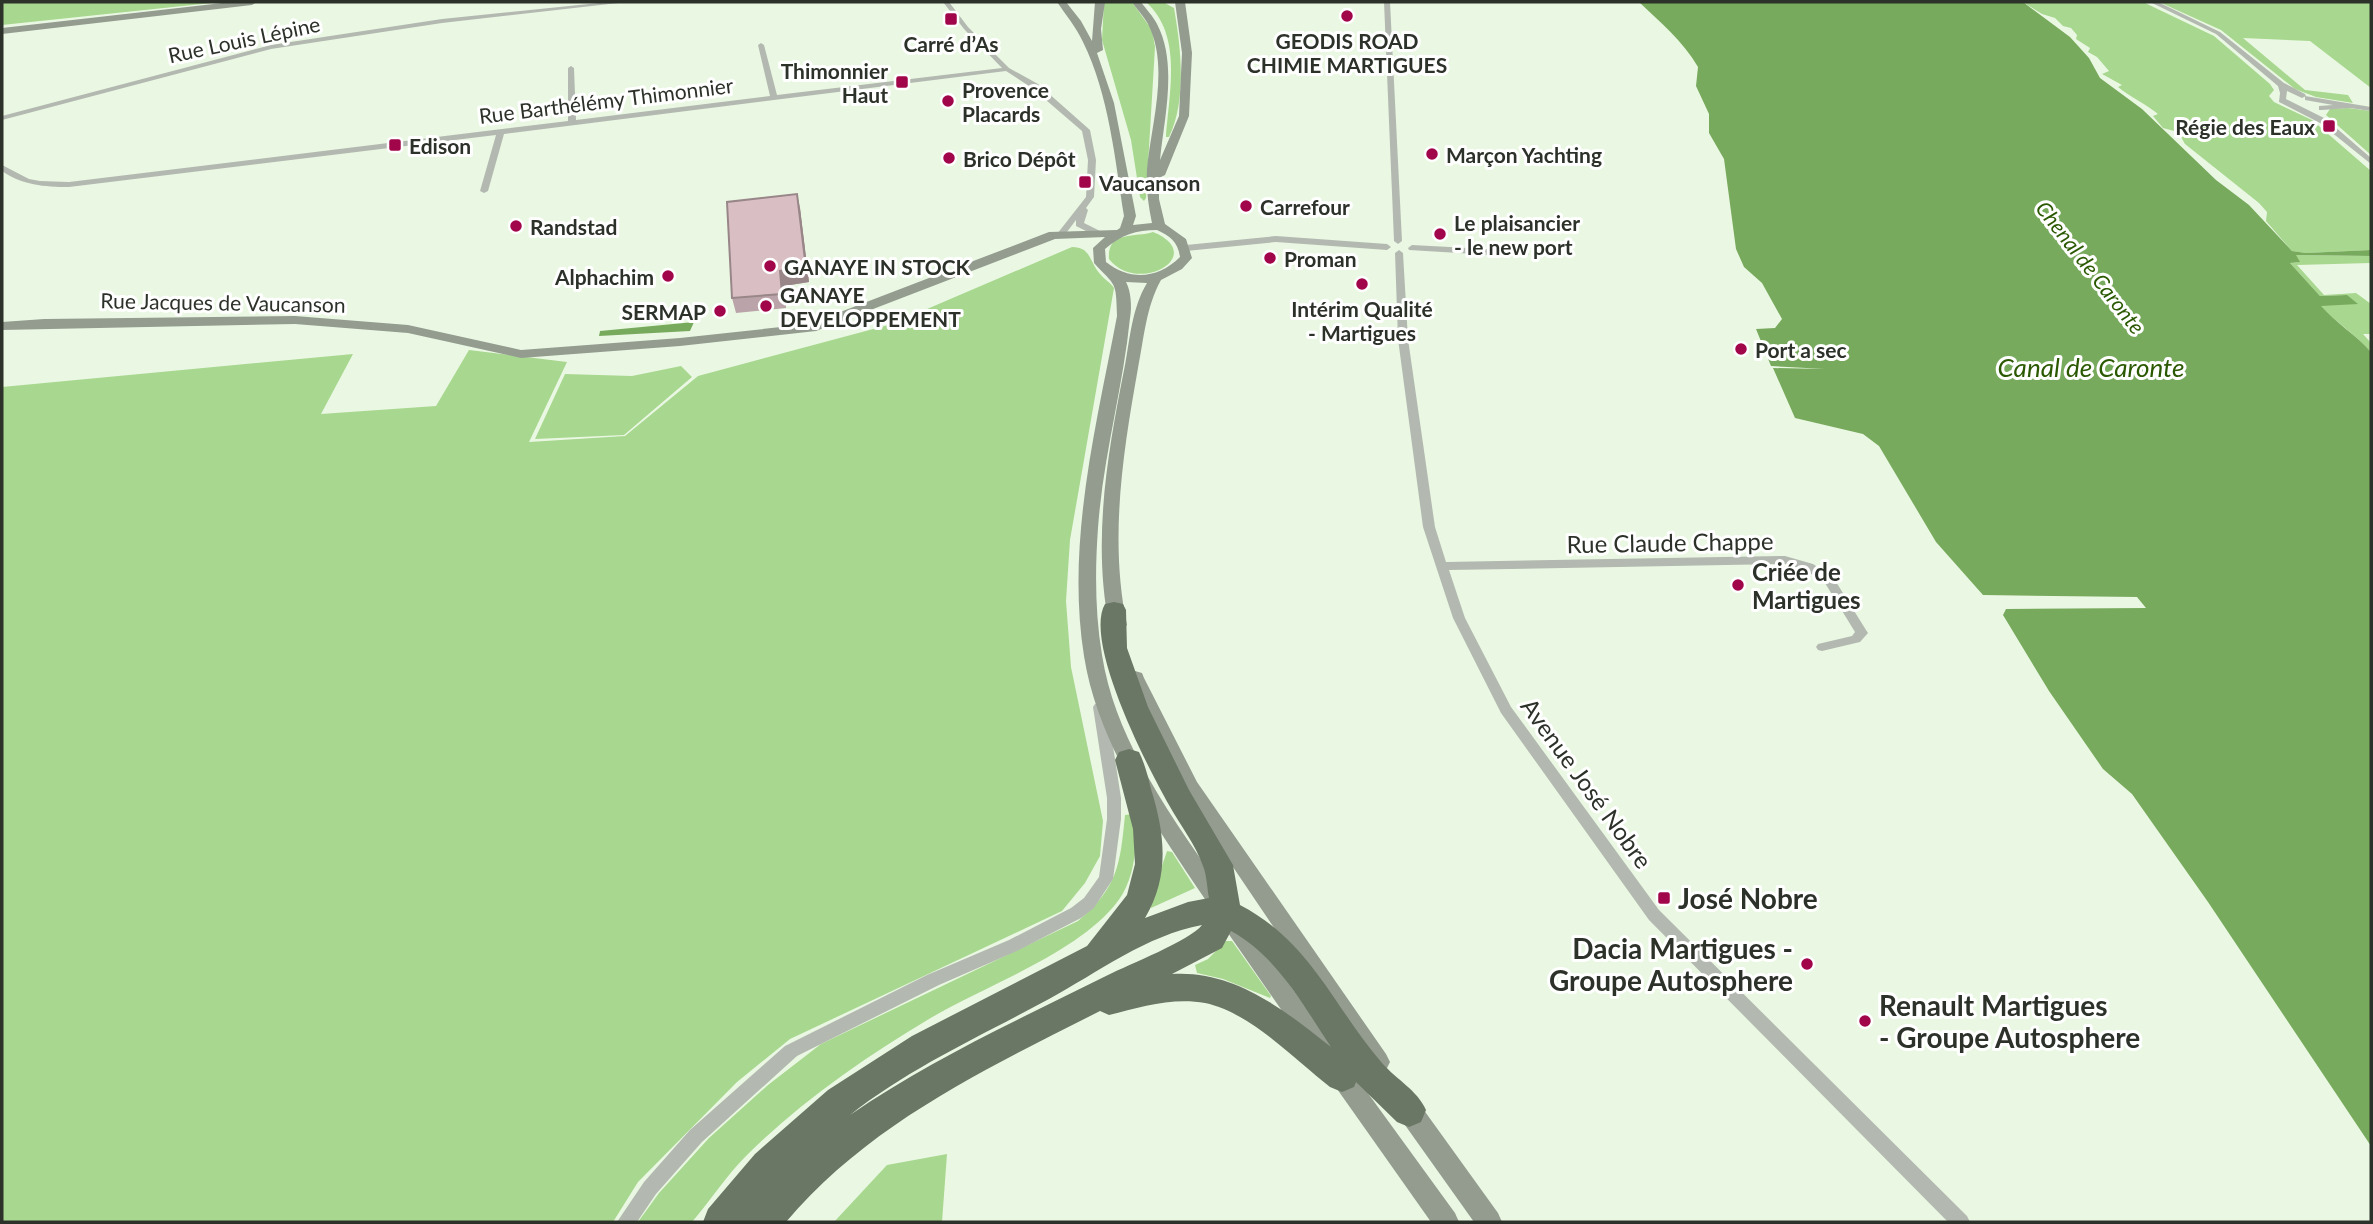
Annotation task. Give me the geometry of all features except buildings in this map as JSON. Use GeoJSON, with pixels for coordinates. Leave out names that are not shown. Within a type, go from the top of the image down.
{"type":"FeatureCollection","features":[{"type":"Feature","properties":{"kind":"highway"},"geometry":{"type":"LineString","coordinates":[[762,1222],[796,1182],[827,1154],[900,1100],[955,1067],[1211,938],[1226,912],[1218,865],[1178,796],[1135,707],[1114,648],[1114,610]]}},
{"type":"Feature","properties":{"kind":"highway"},"geometry":{"type":"LineString","coordinates":[[1094,959],[1133,910],[1149,874],[1149,833],[1129,760]]}},
{"type":"Feature","properties":{"kind":"highway"},"geometry":{"type":"LineString","coordinates":[[721,1222],[744,1191],[780,1152],[861,1086],[901,1060],[1094,959],[1202,911],[1226,912],[1259,930],[1279,948],[1371,1075],[1409,1110]]}},
{"type":"Feature","properties":{"kind":"highway"},"geometry":{"type":"LineString","coordinates":[[1074,1008],[1160,989],[1208,989],[1241,1002],[1258,1013],[1342,1076]]}},
{"type":"Feature","properties":{"kind":"main road"},"geometry":{"type":"LineString","coordinates":[[2,30],[252,2]]}},
{"type":"Feature","properties":{"kind":"main road"},"geometry":{"type":"LineString","coordinates":[[1061,2],[1071,10],[1084,33],[1110,104],[1130,216],[1120,231],[1099,248]]}},
{"type":"Feature","properties":{"kind":"main road"},"geometry":{"type":"LineString","coordinates":[[1100,2],[1096,29],[1102,83]]}},
{"type":"Feature","properties":{"kind":"main road"},"geometry":{"type":"LineString","coordinates":[[1137,2],[1155,24],[1161,50],[1154,187],[1155,215],[1159,226]]}},
{"type":"Feature","properties":{"kind":"main road"},"geometry":{"type":"LineString","coordinates":[[1154,187],[1184,116],[1187,53],[1180,2]]}},
{"type":"Feature","properties":{"kind":"main road"},"geometry":{"type":"LineString","coordinates":[[1099,248],[1100,263],[1116,275],[1131,279],[1156,278],[1179,266],[1186,258],[1186,248],[1172,232],[1159,226],[1120,231]]}},
{"type":"Feature","properties":{"kind":"main road","name":"Rue Jacques de Vaucanson"},"geometry":{"type":"LineString","coordinates":[[2,326],[68,322],[295,320],[408,329],[521,354],[681,342],[811,328],[1057,234],[1120,231]]}},
{"type":"Feature","properties":{"kind":"main road"},"geometry":{"type":"LineString","coordinates":[[1057,234],[1099,248]]}},
{"type":"Feature","properties":{"kind":"main road"},"geometry":{"type":"LineString","coordinates":[[1116,275],[1123,288],[1124,316],[1088,529],[1093,658],[1106,701],[1129,760],[1168,830],[1447,1222]]}},
{"type":"Feature","properties":{"kind":"main road"},"geometry":{"type":"LineString","coordinates":[[1156,278],[1145,294],[1124,406],[1110,550],[1114,610],[1136,682],[1191,787],[1409,1110],[1489,1222]]}},
{"type":"Feature","properties":{"kind":"street","name":"Rue Louis Lépine"},"geometry":{"type":"LineString","coordinates":[[2,118],[271,47],[442,21],[624,2]]}},
{"type":"Feature","properties":{"kind":"street"},"geometry":{"type":"LineString","coordinates":[[946,2],[966,28],[1007,69],[1035,86],[1086,130],[1092,160],[1090,197],[1079,225],[1097,233]]}},
{"type":"Feature","properties":{"kind":"street","name":"Avenue José Nobre"},"geometry":{"type":"LineString","coordinates":[[1387,2],[1403,339],[1429,527],[1459,618],[1506,710],[1654,915],[1961,1222]]}},
{"type":"Feature","properties":{"kind":"street"},"geometry":{"type":"LineString","coordinates":[[2153,2],[2218,33],[2281,85],[2321,104],[2323,121]]}},
{"type":"Feature","properties":{"kind":"street"},"geometry":{"type":"LineString","coordinates":[[761,46],[774,98]]}},
{"type":"Feature","properties":{"kind":"street"},"geometry":{"type":"LineString","coordinates":[[571,68],[572,123]]}},
{"type":"Feature","properties":{"kind":"street","name":"Rue Barthélémy Thimonnier"},"geometry":{"type":"LineString","coordinates":[[2,167],[30,183],[49,185],[125,178],[1007,69]]}},
{"type":"Feature","properties":{"kind":"street"},"geometry":{"type":"LineString","coordinates":[[2281,85],[2285,103],[2323,121],[2371,162]]}},
{"type":"Feature","properties":{"kind":"street"},"geometry":{"type":"LineString","coordinates":[[2282,96],[2305,97],[2371,109]]}},
{"type":"Feature","properties":{"kind":"street"},"geometry":{"type":"LineString","coordinates":[[2295,107],[2350,106]]}},
{"type":"Feature","properties":{"kind":"street"},"geometry":{"type":"LineString","coordinates":[[484,191],[501,132]]}},
{"type":"Feature","properties":{"kind":"street"},"geometry":{"type":"LineString","coordinates":[[1057,234],[1090,197]]}},
{"type":"Feature","properties":{"kind":"street"},"geometry":{"type":"LineString","coordinates":[[1186,248],[1276,239],[1525,254]]}},
{"type":"Feature","properties":{"kind":"street","name":"Rue Claude Chappe"},"geometry":{"type":"LineString","coordinates":[[1442,566],[1785,560],[1798,562],[1829,580],[1863,633],[1856,639],[1822,647]]}},
{"type":"Feature","properties":{"kind":"street"},"geometry":{"type":"LineString","coordinates":[[626,1222],[650,1188],[696,1136],[791,1051],[933,980],[1014,945],[1076,913],[1094,898],[1105,879],[1114,819],[1114,798],[1093,658]]}},
{"type":"Feature","properties":{"kind":"shaded area"},"geometry":{"type":"Polygon","coordinates":[[[2,2],[221,2],[2,25],[2,2]]]}},
{"type":"Feature","properties":{"kind":"shaded area"},"geometry":{"type":"Polygon","coordinates":[[[1104,2],[1132,2],[1152,30],[1155,47],[1144,201],[1140,197],[1131,140],[1102,40],[1104,2]]]}},
{"type":"Feature","properties":{"kind":"shaded area"},"geometry":{"type":"Polygon","coordinates":[[[1146,2],[1163,2],[1174,8],[1181,74],[1178,107],[1169,137],[1166,137],[1171,84],[1169,48],[1158,15],[1146,2]]]}},
{"type":"Feature","properties":{"kind":"shaded area"},"geometry":{"type":"Polygon","coordinates":[[[2023,2],[2143,2],[2214,36],[2270,84],[2274,90],[2269,96],[2274,102],[2312,120],[2371,171],[2371,250],[2306,253],[2292,251],[2266,221],[2267,212],[2259,203],[2185,144],[2178,132],[2163,128],[2153,116],[2158,114],[2118,87],[2122,85],[2102,74],[2109,71],[2097,57],[2088,52],[2090,48],[2076,39],[2077,35],[2071,28],[2023,2]]]}},
{"type":"Feature","properties":{"kind":"shaded area"},"geometry":{"type":"Polygon","coordinates":[[[2159,2],[2371,2],[2371,88],[2310,41],[2243,38],[2305,90],[2348,95],[2353,103],[2316,97],[2295,89],[2221,30],[2159,2]]]}},
{"type":"Feature","properties":{"kind":"shaded area"},"geometry":{"type":"Polygon","coordinates":[[[2330,109],[2371,111],[2371,155],[2326,115],[2330,109]]]}},
{"type":"Feature","properties":{"kind":"shaded area"},"geometry":{"type":"Polygon","coordinates":[[[1153,232],[1168,241],[1174,251],[1171,260],[1163,268],[1136,274],[1122,269],[1109,259],[1112,243],[1117,239],[1153,232]]]}},
{"type":"Feature","properties":{"kind":"shaded area"},"geometry":{"type":"Polygon","coordinates":[[[1072,247],[1087,253],[1097,270],[1114,288],[1070,540],[1066,601],[1071,667],[1103,821],[1100,856],[1085,883],[1062,911],[790,1039],[737,1082],[638,1182],[613,1222],[2,1222],[2,387],[353,354],[321,414],[436,406],[469,350],[567,362],[529,442],[625,436],[698,376],[892,324],[1072,247]]]}},
{"type":"Feature","properties":{"kind":"shaded area"},"geometry":{"type":"Polygon","coordinates":[[[2295,255],[2371,256],[2371,263],[2297,265],[2324,295],[2356,293],[2371,304],[2371,334],[2363,334],[2371,343],[2371,352],[2320,306],[2346,295],[2320,296],[2290,263],[2299,262],[2295,255]]]}},
{"type":"Feature","properties":{"kind":"shaded area"},"geometry":{"type":"Polygon","coordinates":[[[681,366],[692,377],[624,435],[535,439],[565,374],[632,376],[681,366]]]}},
{"type":"Feature","properties":{"kind":"shaded area"},"geometry":{"type":"Polygon","coordinates":[[[1133,814],[1136,835],[1132,871],[1124,892],[1101,920],[1080,937],[1030,967],[929,1019],[833,1082],[766,1136],[732,1172],[692,1222],[638,1222],[659,1193],[709,1138],[768,1085],[821,1044],[1078,921],[1109,886],[1118,862],[1125,815],[1133,814]]]}},
{"type":"Feature","properties":{"kind":"shaded area"},"geometry":{"type":"Polygon","coordinates":[[[1167,851],[1172,852],[1195,888],[1151,908],[1149,905],[1167,851]]]}},
{"type":"Feature","properties":{"kind":"shaded area"},"geometry":{"type":"Polygon","coordinates":[[[1226,941],[1232,941],[1270,998],[1223,979],[1197,973],[1195,965],[1208,959],[1226,941]]]}},
{"type":"Feature","properties":{"kind":"shaded area"},"geometry":{"type":"Polygon","coordinates":[[[947,1154],[942,1222],[834,1222],[887,1165],[947,1154]]]}},
{"type":"Feature","properties":{"kind":"water","name":"Canal de Caronte"},"geometry":{"type":"Polygon","coordinates":[[[1639,2],[2023,2],[2070,37],[2089,58],[2100,78],[2142,109],[2216,180],[2249,205],[2292,251],[2306,253],[2371,250],[2371,256],[2296,255],[2300,262],[2290,263],[2320,296],[2347,295],[2358,304],[2321,306],[2371,352],[2371,1146],[2208,902],[2132,794],[2103,769],[2049,691],[2003,615],[2006,609],[2146,608],[2137,597],[1983,595],[1936,542],[1879,446],[1863,434],[1795,418],[1773,368],[1825,369],[1771,366],[1756,329],[1775,328],[1782,319],[1762,283],[1744,267],[1736,249],[1724,159],[1709,133],[1709,114],[1696,86],[1698,67],[1678,40],[1639,2]]]}},
{"type":"Feature","properties":{"kind":"water"},"geometry":{"type":"Polygon","coordinates":[[[694,322],[690,331],[599,336],[600,331],[694,322]]]}},
{"type":"Feature","properties":{"kind":"place","name":"GEODIS ROAD CHIMIE MARTIGUES"},"geometry":{"type":"Point","coordinates":[1347,16]}},
{"type":"Feature","properties":{"kind":"place","name":"Carré d’As"},"geometry":{"type":"Point","coordinates":[951,19]}},
{"type":"Feature","properties":{"kind":"place","name":"Thimonnier Haut"},"geometry":{"type":"Point","coordinates":[902,82]}},
{"type":"Feature","properties":{"kind":"place","name":"Provence Placards"},"geometry":{"type":"Point","coordinates":[948,101]}},
{"type":"Feature","properties":{"kind":"place","name":"Régie des Eaux"},"geometry":{"type":"Point","coordinates":[2329,126]}},
{"type":"Feature","properties":{"kind":"place","name":"Edison"},"geometry":{"type":"Point","coordinates":[395,145]}},
{"type":"Feature","properties":{"kind":"place","name":"Marçon Yachting"},"geometry":{"type":"Point","coordinates":[1432,154]}},
{"type":"Feature","properties":{"kind":"place","name":"Brico Dépôt"},"geometry":{"type":"Point","coordinates":[949,158]}},
{"type":"Feature","properties":{"kind":"place","name":"Vaucanson"},"geometry":{"type":"Point","coordinates":[1085,182]}},
{"type":"Feature","properties":{"kind":"place","name":"Carrefour"},"geometry":{"type":"Point","coordinates":[1246,206]}},
{"type":"Feature","properties":{"kind":"place","name":"Randstad"},"geometry":{"type":"Point","coordinates":[516,226]}},
{"type":"Feature","properties":{"kind":"place","name":"Le plaisancier - le new port"},"geometry":{"type":"Point","coordinates":[1440,234]}},
{"type":"Feature","properties":{"kind":"place","name":"Proman"},"geometry":{"type":"Point","coordinates":[1270,258]}},
{"type":"Feature","properties":{"kind":"place","name":"GANAYE IN STOCK"},"geometry":{"type":"Point","coordinates":[770,266]}},
{"type":"Feature","properties":{"kind":"place","name":"Alphachim"},"geometry":{"type":"Point","coordinates":[668,276]}},
{"type":"Feature","properties":{"kind":"place","name":"Intérim Qualité - Martigues"},"geometry":{"type":"Point","coordinates":[1362,284]}},
{"type":"Feature","properties":{"kind":"place","name":"GANAYE DEVELOPPEMENT"},"geometry":{"type":"Point","coordinates":[766,306]}},
{"type":"Feature","properties":{"kind":"place","name":"SERMAP"},"geometry":{"type":"Point","coordinates":[720,311]}},
{"type":"Feature","properties":{"kind":"place","name":"Port a sec"},"geometry":{"type":"Point","coordinates":[1741,349]}},
{"type":"Feature","properties":{"kind":"place","name":"Criée de Martigues"},"geometry":{"type":"Point","coordinates":[1738,585]}},
{"type":"Feature","properties":{"kind":"place","name":"José Nobre"},"geometry":{"type":"Point","coordinates":[1664,898]}},
{"type":"Feature","properties":{"kind":"place","name":"Dacia Martigues - Groupe Autosphere"},"geometry":{"type":"Point","coordinates":[1807,964]}},
{"type":"Feature","properties":{"kind":"place","name":"Renault Martigues - Groupe Autosphere"},"geometry":{"type":"Point","coordinates":[1865,1021]}},
{"type":"Feature","properties":{"kind":"water label","name":"Chenal de Caronte"},"geometry":{"type":"Point","coordinates":[2091,267]}}]}
